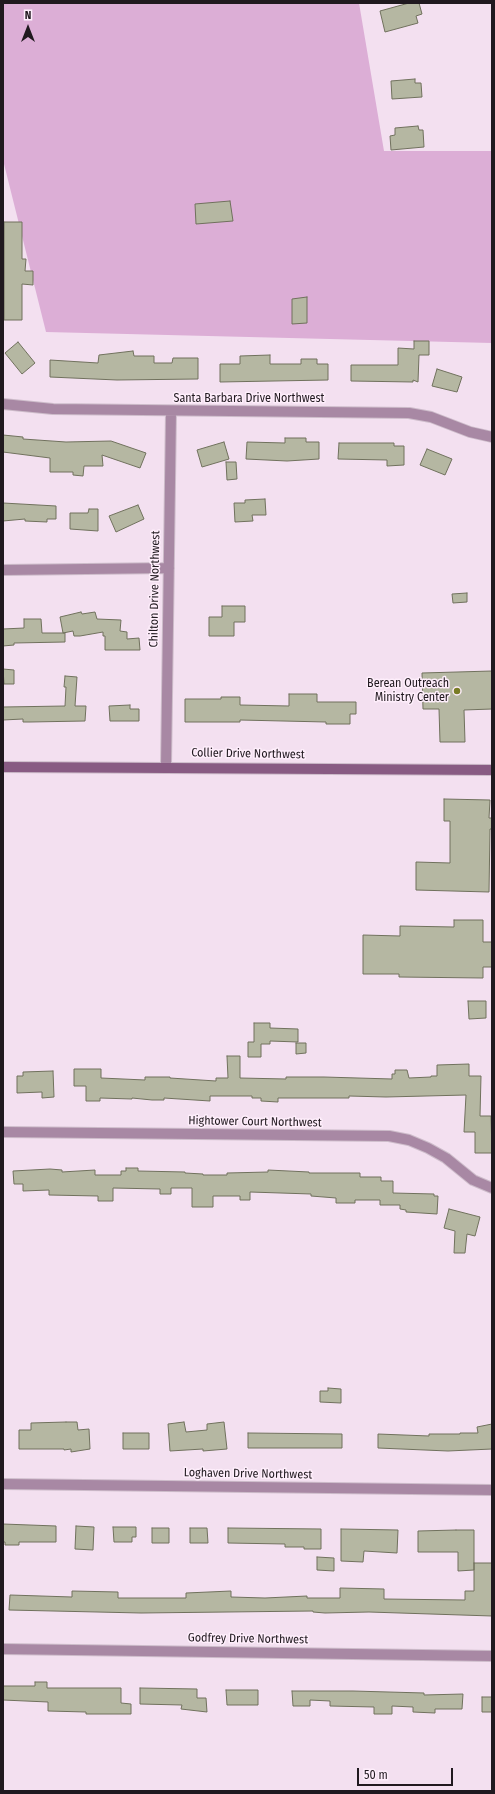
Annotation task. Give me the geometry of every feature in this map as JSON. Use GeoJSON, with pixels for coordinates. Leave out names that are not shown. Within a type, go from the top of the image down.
{"type":"FeatureCollection","features":[{"type":"Feature","properties":{"kind":"main road","name":"Collier Drive Northwest"},"geometry":{"type":"LineString","coordinates":[[3,767],[492,770]]}},
{"type":"Feature","properties":{"kind":"street","name":"Santa Barbara Drive Northwest"},"geometry":{"type":"LineString","coordinates":[[3,404],[53,409],[409,413],[431,417],[470,432],[492,437]]}},
{"type":"Feature","properties":{"kind":"street","name":"Chilton Drive Northwest"},"geometry":{"type":"LineString","coordinates":[[166,767],[171,411]]}},
{"type":"Feature","properties":{"kind":"street"},"geometry":{"type":"LineString","coordinates":[[3,570],[169,568]]}},
{"type":"Feature","properties":{"kind":"street","name":"Hightower Court Northwest"},"geometry":{"type":"LineString","coordinates":[[3,1132],[389,1136],[409,1140],[428,1148],[446,1158],[473,1180],[492,1188]]}},
{"type":"Feature","properties":{"kind":"street","name":"Loghaven Drive Northwest"},"geometry":{"type":"LineString","coordinates":[[3,1484],[492,1490]]}},
{"type":"Feature","properties":{"kind":"street","name":"Godfrey Drive Northwest"},"geometry":{"type":"LineString","coordinates":[[3,1649],[492,1656]]}},
{"type":"Feature","properties":{"kind":"shaded area"},"geometry":{"type":"Polygon","coordinates":[[[3,3],[359,3],[384,151],[492,151],[492,343],[46,332],[3,160],[3,3]]]}},
{"type":"Feature","properties":{"kind":"building"},"geometry":{"type":"Polygon","coordinates":[[[409,3],[419,3],[422,14],[416,16],[418,23],[385,32],[380,11],[409,3]]]}},
{"type":"Feature","properties":{"kind":"building"},"geometry":{"type":"Polygon","coordinates":[[[415,79],[415,83],[421,83],[422,97],[392,99],[391,81],[415,79]]]}},
{"type":"Feature","properties":{"kind":"building"},"geometry":{"type":"Polygon","coordinates":[[[418,126],[419,130],[423,130],[424,147],[391,150],[390,136],[395,135],[395,128],[418,126]]]}},
{"type":"Feature","properties":{"kind":"building"},"geometry":{"type":"Polygon","coordinates":[[[230,201],[233,221],[196,224],[195,204],[230,201]]]}},
{"type":"Feature","properties":{"kind":"building"},"geometry":{"type":"Polygon","coordinates":[[[4,222],[22,222],[22,259],[26,259],[25,271],[33,271],[33,285],[22,284],[22,320],[4,320],[4,222]]]}},
{"type":"Feature","properties":{"kind":"building"},"geometry":{"type":"Polygon","coordinates":[[[307,297],[307,323],[292,324],[292,299],[307,297]]]}},
{"type":"Feature","properties":{"kind":"building"},"geometry":{"type":"Polygon","coordinates":[[[414,341],[429,341],[429,355],[419,355],[418,382],[413,380],[413,382],[351,381],[351,365],[398,365],[398,348],[414,349],[414,341]]]}},
{"type":"Feature","properties":{"kind":"building"},"geometry":{"type":"Polygon","coordinates":[[[18,342],[35,363],[22,374],[5,353],[18,342]]]}},
{"type":"Feature","properties":{"kind":"building"},"geometry":{"type":"Polygon","coordinates":[[[133,351],[134,356],[154,356],[154,363],[172,363],[173,358],[198,358],[198,379],[117,380],[50,377],[50,360],[98,363],[99,355],[133,351]]]}},
{"type":"Feature","properties":{"kind":"building"},"geometry":{"type":"Polygon","coordinates":[[[270,355],[270,364],[301,364],[301,359],[317,359],[317,364],[328,364],[328,380],[220,382],[220,364],[240,364],[240,356],[270,355]]]}},
{"type":"Feature","properties":{"kind":"building"},"geometry":{"type":"Polygon","coordinates":[[[437,369],[462,377],[457,392],[432,386],[437,369]]]}},
{"type":"Feature","properties":{"kind":"building"},"geometry":{"type":"Polygon","coordinates":[[[3,435],[23,437],[23,439],[66,442],[111,441],[146,453],[140,468],[102,455],[103,466],[84,466],[83,476],[73,475],[73,472],[50,472],[50,458],[3,452],[3,435]]]}},
{"type":"Feature","properties":{"kind":"building"},"geometry":{"type":"Polygon","coordinates":[[[285,438],[306,438],[306,442],[319,442],[319,459],[287,461],[246,459],[247,442],[285,443],[285,438]]]}},
{"type":"Feature","properties":{"kind":"building"},"geometry":{"type":"Polygon","coordinates":[[[224,442],[229,459],[202,467],[197,450],[224,442]]]}},
{"type":"Feature","properties":{"kind":"building"},"geometry":{"type":"Polygon","coordinates":[[[339,443],[394,443],[394,446],[404,446],[404,465],[387,466],[387,460],[338,459],[339,443]]]}},
{"type":"Feature","properties":{"kind":"building"},"geometry":{"type":"Polygon","coordinates":[[[427,449],[452,459],[445,475],[420,465],[427,449]]]}},
{"type":"Feature","properties":{"kind":"building"},"geometry":{"type":"Polygon","coordinates":[[[226,462],[236,462],[237,479],[227,480],[226,462]]]}},
{"type":"Feature","properties":{"kind":"building"},"geometry":{"type":"Polygon","coordinates":[[[265,499],[266,515],[252,515],[253,521],[235,522],[234,503],[245,503],[245,500],[265,499]]]}},
{"type":"Feature","properties":{"kind":"building"},"geometry":{"type":"Polygon","coordinates":[[[3,503],[56,506],[56,519],[47,519],[47,522],[25,521],[25,519],[3,521],[3,503]]]}},
{"type":"Feature","properties":{"kind":"building"},"geometry":{"type":"Polygon","coordinates":[[[138,505],[144,519],[116,532],[109,516],[138,505]]]}},
{"type":"Feature","properties":{"kind":"building"},"geometry":{"type":"Polygon","coordinates":[[[89,509],[98,509],[98,531],[70,529],[70,513],[88,513],[89,509]]]}},
{"type":"Feature","properties":{"kind":"building"},"geometry":{"type":"Polygon","coordinates":[[[467,593],[467,602],[453,603],[452,594],[467,593]]]}},
{"type":"Feature","properties":{"kind":"building"},"geometry":{"type":"Polygon","coordinates":[[[222,606],[245,606],[245,622],[234,622],[234,636],[209,636],[209,617],[222,617],[222,606]]]}},
{"type":"Feature","properties":{"kind":"building"},"geometry":{"type":"Polygon","coordinates":[[[81,612],[82,614],[95,612],[97,619],[121,620],[120,631],[127,632],[127,639],[139,638],[140,650],[105,650],[105,636],[103,636],[103,632],[80,636],[74,636],[73,631],[63,633],[60,617],[81,612]]]}},
{"type":"Feature","properties":{"kind":"building"},"geometry":{"type":"Polygon","coordinates":[[[24,619],[41,619],[42,633],[65,633],[65,642],[14,643],[14,645],[3,646],[3,629],[24,628],[24,619]]]}},
{"type":"Feature","properties":{"kind":"building"},"geometry":{"type":"Polygon","coordinates":[[[3,669],[14,670],[14,684],[4,684],[3,669]]]}},
{"type":"Feature","properties":{"kind":"building","name":"Berean Outreach Ministry Center"},"geometry":{"type":"Polygon","coordinates":[[[492,671],[492,709],[464,710],[465,742],[440,742],[439,709],[423,709],[422,673],[492,671]]]}},
{"type":"Feature","properties":{"kind":"building"},"geometry":{"type":"Polygon","coordinates":[[[65,676],[77,677],[75,706],[86,706],[85,721],[23,722],[23,719],[3,720],[3,707],[65,706],[65,676]]]}},
{"type":"Feature","properties":{"kind":"building"},"geometry":{"type":"Polygon","coordinates":[[[289,694],[317,694],[317,702],[356,702],[356,714],[350,714],[350,724],[240,720],[240,722],[185,722],[185,699],[221,699],[221,697],[240,697],[240,705],[289,706],[289,694]]]}},
{"type":"Feature","properties":{"kind":"building"},"geometry":{"type":"Polygon","coordinates":[[[130,705],[130,709],[139,709],[139,721],[110,721],[109,706],[130,705]]]}},
{"type":"Feature","properties":{"kind":"building"},"geometry":{"type":"Polygon","coordinates":[[[444,799],[490,800],[489,818],[492,818],[492,829],[490,829],[489,892],[416,890],[416,862],[450,863],[450,821],[444,821],[444,799]]]}},
{"type":"Feature","properties":{"kind":"building"},"geometry":{"type":"Polygon","coordinates":[[[454,920],[483,920],[483,942],[492,942],[492,967],[483,967],[483,978],[399,977],[399,974],[363,974],[363,935],[400,936],[400,926],[454,927],[454,920]]]}},
{"type":"Feature","properties":{"kind":"building"},"geometry":{"type":"Polygon","coordinates":[[[468,1001],[486,1001],[486,1018],[469,1019],[468,1001]]]}},
{"type":"Feature","properties":{"kind":"building"},"geometry":{"type":"Polygon","coordinates":[[[254,1023],[270,1023],[270,1028],[298,1029],[298,1042],[270,1041],[270,1044],[261,1044],[261,1057],[248,1057],[248,1042],[254,1042],[254,1023]]]}},
{"type":"Feature","properties":{"kind":"building"},"geometry":{"type":"Polygon","coordinates":[[[296,1043],[306,1043],[306,1053],[296,1054],[296,1043]]]}},
{"type":"Feature","properties":{"kind":"building"},"geometry":{"type":"Polygon","coordinates":[[[227,1056],[240,1056],[240,1078],[286,1079],[286,1077],[324,1077],[392,1079],[392,1074],[395,1074],[395,1070],[407,1070],[409,1078],[431,1077],[437,1076],[437,1065],[469,1064],[469,1076],[481,1076],[480,1116],[491,1116],[492,1153],[475,1153],[475,1132],[464,1132],[466,1095],[278,1098],[278,1102],[261,1101],[261,1098],[252,1098],[252,1096],[210,1096],[210,1101],[164,1098],[164,1100],[152,1100],[132,1098],[100,1098],[100,1101],[86,1101],[86,1086],[74,1086],[74,1069],[101,1069],[101,1078],[145,1080],[145,1077],[170,1077],[216,1081],[216,1078],[228,1078],[227,1056]]]}},
{"type":"Feature","properties":{"kind":"building"},"geometry":{"type":"Polygon","coordinates":[[[53,1071],[54,1097],[42,1098],[42,1092],[17,1093],[17,1076],[23,1076],[23,1072],[53,1071]]]}},
{"type":"Feature","properties":{"kind":"building"},"geometry":{"type":"Polygon","coordinates":[[[126,1168],[138,1168],[138,1171],[185,1172],[203,1175],[268,1172],[268,1170],[309,1173],[360,1173],[360,1177],[381,1177],[381,1181],[393,1181],[393,1193],[434,1194],[434,1196],[438,1196],[437,1214],[406,1212],[406,1210],[400,1209],[400,1205],[380,1205],[380,1200],[355,1200],[355,1203],[336,1203],[336,1198],[311,1196],[311,1194],[250,1192],[250,1200],[240,1200],[240,1196],[213,1196],[213,1207],[192,1207],[192,1188],[171,1188],[171,1194],[160,1194],[160,1189],[113,1188],[113,1201],[98,1201],[98,1196],[49,1195],[49,1190],[23,1191],[23,1184],[14,1184],[13,1171],[50,1169],[62,1170],[62,1172],[95,1170],[95,1175],[121,1175],[121,1171],[126,1171],[126,1168]]]}},
{"type":"Feature","properties":{"kind":"building"},"geometry":{"type":"Polygon","coordinates":[[[449,1209],[480,1217],[475,1236],[467,1234],[465,1253],[454,1253],[455,1231],[444,1228],[449,1209]]]}},
{"type":"Feature","properties":{"kind":"building"},"geometry":{"type":"Polygon","coordinates":[[[328,1388],[341,1389],[341,1403],[320,1402],[320,1391],[328,1391],[328,1388]]]}},
{"type":"Feature","properties":{"kind":"building"},"geometry":{"type":"Polygon","coordinates":[[[77,1422],[78,1430],[89,1429],[90,1449],[71,1452],[71,1449],[19,1449],[19,1430],[31,1430],[31,1423],[77,1422]]]}},
{"type":"Feature","properties":{"kind":"building"},"geometry":{"type":"Polygon","coordinates":[[[184,1422],[186,1432],[207,1430],[207,1424],[224,1422],[227,1449],[170,1451],[168,1424],[184,1422]]]}},
{"type":"Feature","properties":{"kind":"building"},"geometry":{"type":"Polygon","coordinates":[[[492,1424],[492,1449],[448,1451],[378,1448],[378,1434],[429,1436],[429,1434],[478,1433],[477,1427],[492,1424]]]}},
{"type":"Feature","properties":{"kind":"building"},"geometry":{"type":"Polygon","coordinates":[[[123,1433],[149,1433],[149,1449],[123,1449],[123,1433]]]}},
{"type":"Feature","properties":{"kind":"building"},"geometry":{"type":"Polygon","coordinates":[[[248,1433],[342,1434],[342,1448],[248,1448],[248,1433]]]}},
{"type":"Feature","properties":{"kind":"building"},"geometry":{"type":"Polygon","coordinates":[[[3,1524],[56,1526],[56,1542],[19,1542],[19,1545],[5,1545],[5,1542],[3,1542],[3,1524]]]}},
{"type":"Feature","properties":{"kind":"building"},"geometry":{"type":"Polygon","coordinates":[[[76,1526],[94,1527],[93,1550],[75,1549],[76,1526]]]}},
{"type":"Feature","properties":{"kind":"building"},"geometry":{"type":"Polygon","coordinates":[[[113,1527],[136,1527],[136,1537],[132,1537],[132,1542],[114,1542],[113,1527]]]}},
{"type":"Feature","properties":{"kind":"building"},"geometry":{"type":"Polygon","coordinates":[[[152,1528],[169,1528],[169,1543],[152,1543],[152,1528]]]}},
{"type":"Feature","properties":{"kind":"building"},"geometry":{"type":"Polygon","coordinates":[[[190,1528],[207,1528],[208,1543],[190,1543],[190,1528]]]}},
{"type":"Feature","properties":{"kind":"building"},"geometry":{"type":"Polygon","coordinates":[[[228,1528],[321,1529],[321,1549],[285,1547],[285,1544],[228,1543],[228,1528]]]}},
{"type":"Feature","properties":{"kind":"building"},"geometry":{"type":"Polygon","coordinates":[[[341,1529],[398,1530],[397,1553],[364,1551],[363,1562],[341,1561],[341,1529]]]}},
{"type":"Feature","properties":{"kind":"building"},"geometry":{"type":"Polygon","coordinates":[[[474,1530],[474,1570],[458,1571],[458,1552],[418,1552],[418,1531],[474,1530]]]}},
{"type":"Feature","properties":{"kind":"building"},"geometry":{"type":"Polygon","coordinates":[[[317,1557],[334,1558],[334,1571],[317,1570],[317,1557]]]}},
{"type":"Feature","properties":{"kind":"building"},"geometry":{"type":"Polygon","coordinates":[[[474,1563],[492,1563],[492,1616],[369,1612],[325,1613],[313,1611],[141,1613],[9,1610],[10,1595],[72,1597],[72,1591],[118,1592],[118,1598],[186,1598],[186,1593],[231,1591],[231,1597],[265,1598],[307,1596],[307,1598],[340,1598],[340,1588],[384,1589],[384,1599],[465,1600],[465,1591],[474,1591],[474,1563]]]}},
{"type":"Feature","properties":{"kind":"building"},"geometry":{"type":"Polygon","coordinates":[[[35,1682],[47,1682],[47,1688],[121,1688],[121,1703],[131,1704],[131,1714],[86,1714],[86,1712],[48,1711],[48,1702],[3,1700],[3,1686],[35,1686],[35,1682]]]}},
{"type":"Feature","properties":{"kind":"building"},"geometry":{"type":"Polygon","coordinates":[[[140,1688],[197,1689],[197,1698],[206,1698],[207,1712],[181,1709],[182,1705],[140,1704],[140,1688]]]}},
{"type":"Feature","properties":{"kind":"building"},"geometry":{"type":"Polygon","coordinates":[[[226,1690],[258,1690],[258,1705],[227,1705],[226,1690]]]}},
{"type":"Feature","properties":{"kind":"building"},"geometry":{"type":"Polygon","coordinates":[[[292,1691],[424,1693],[424,1695],[463,1694],[462,1709],[435,1709],[435,1713],[413,1712],[413,1707],[392,1706],[392,1714],[374,1714],[374,1707],[330,1706],[330,1701],[310,1700],[310,1706],[293,1706],[292,1691]]]}},
{"type":"Feature","properties":{"kind":"building"},"geometry":{"type":"Polygon","coordinates":[[[482,1697],[492,1697],[492,1712],[482,1712],[482,1697]]]}},
{"type":"Feature","properties":{"kind":"place","name":"Berean Outreach Ministry Center"},"geometry":{"type":"Point","coordinates":[457,691]}}]}
